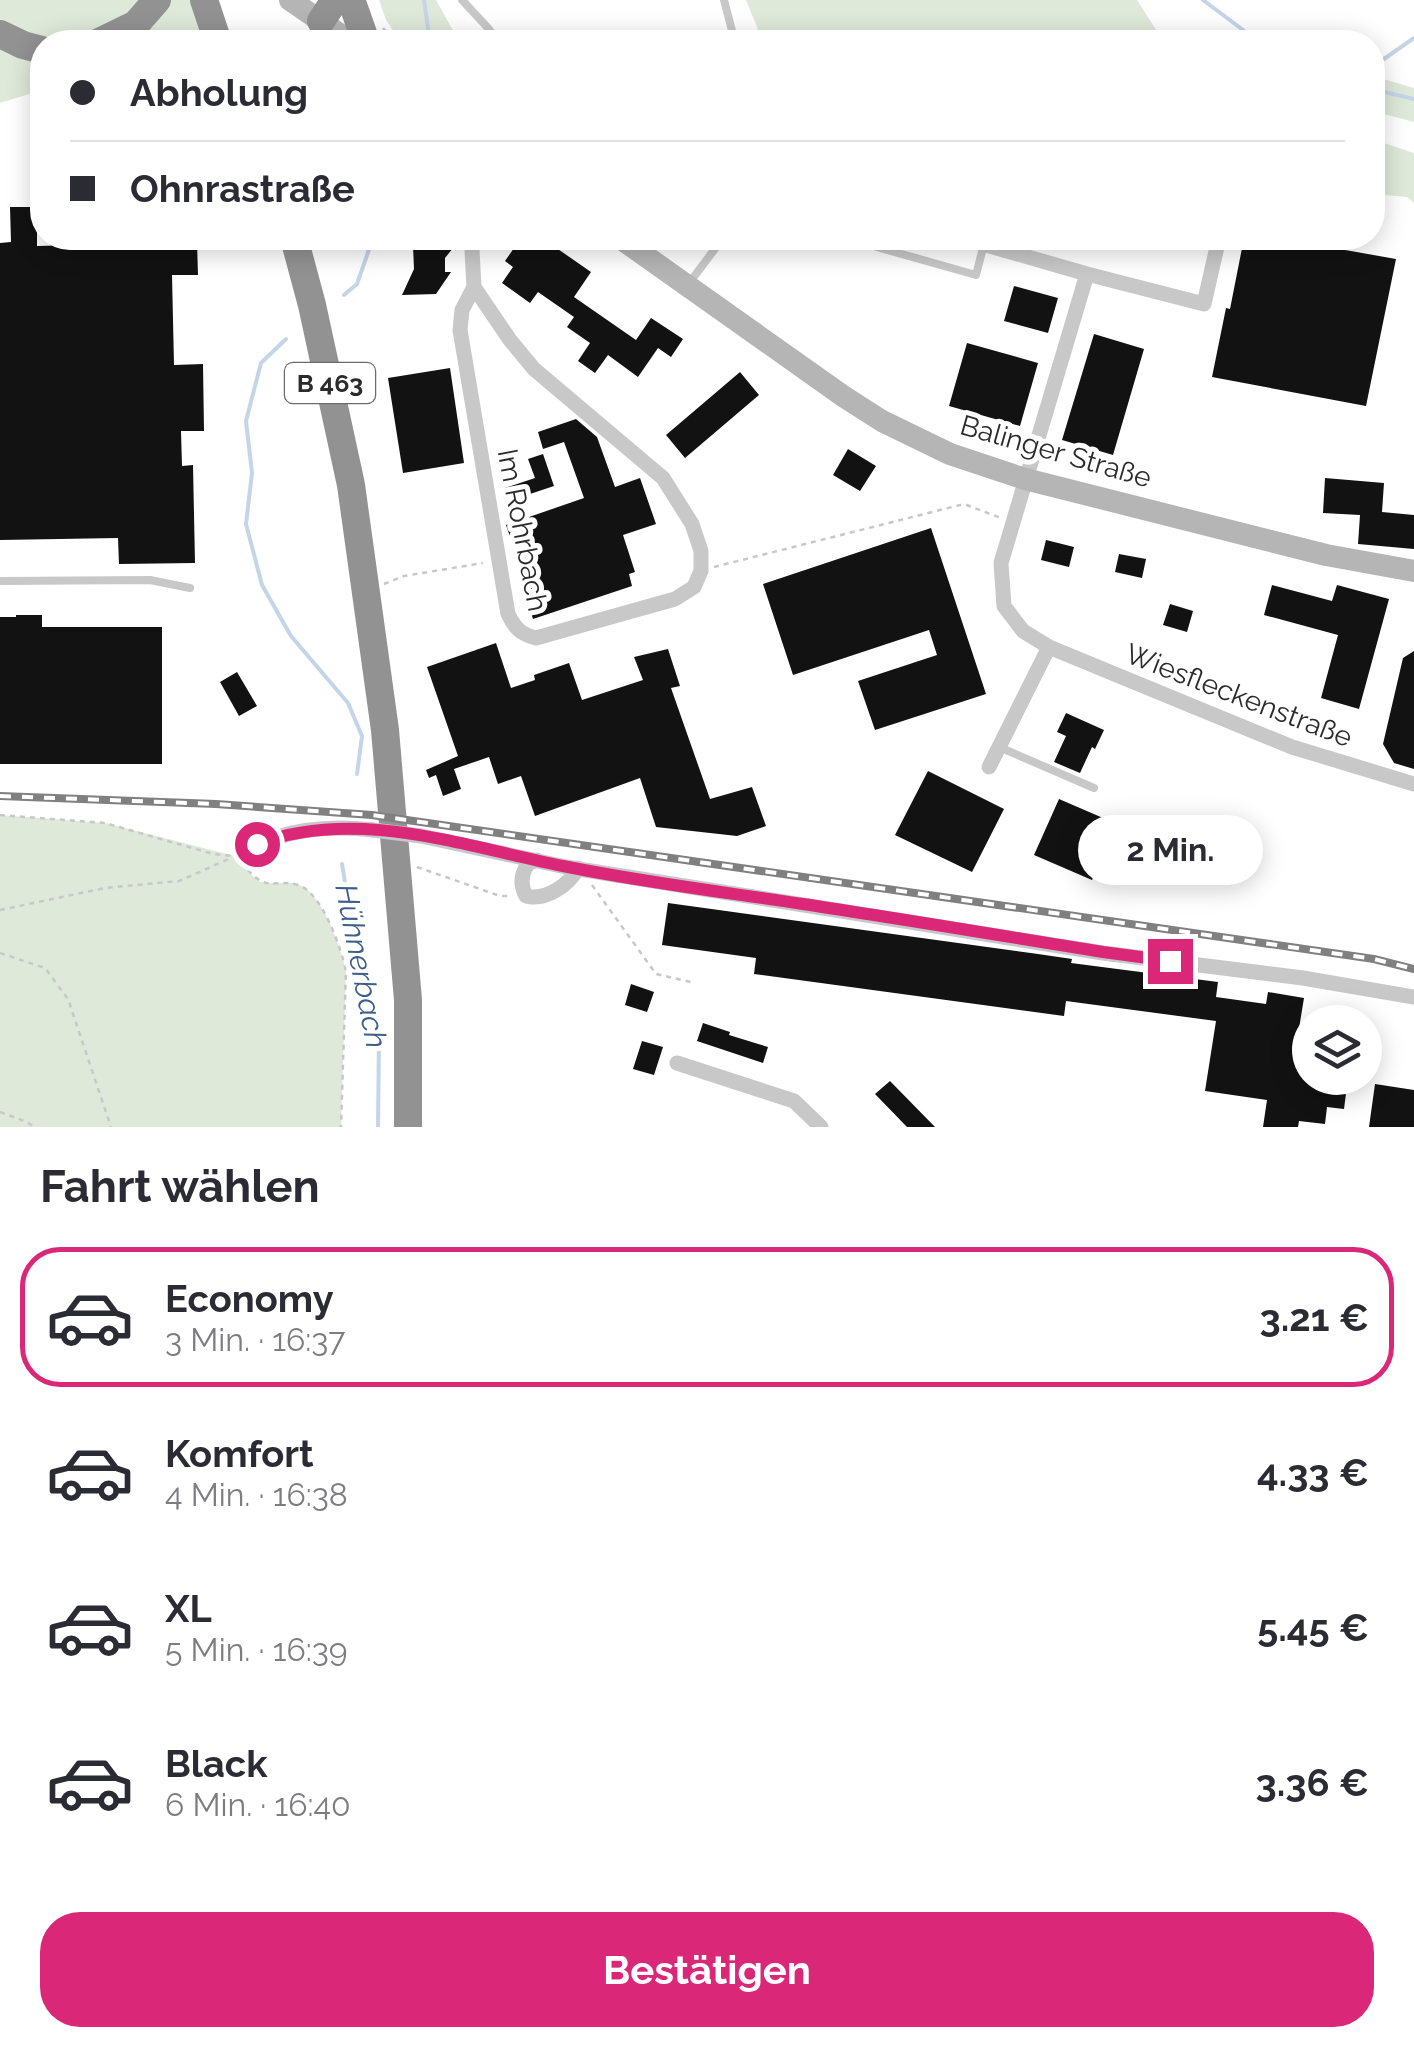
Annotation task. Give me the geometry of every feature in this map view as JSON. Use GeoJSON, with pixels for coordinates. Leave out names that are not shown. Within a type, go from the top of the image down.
{"type":"FeatureCollection","features":[{"type":"Feature","properties":{"kind":"highway"},"geometry":{"type":"LineString","coordinates":[[124,30],[136,24],[157,0]]}},
{"type":"Feature","properties":{"kind":"highway"},"geometry":{"type":"LineString","coordinates":[[204,0],[214,30]]}},
{"type":"Feature","properties":{"kind":"highway"},"geometry":{"type":"LineString","coordinates":[[222,0],[232,30]]}},
{"type":"Feature","properties":{"kind":"highway"},"geometry":{"type":"LineString","coordinates":[[0,34],[30,47]]}},
{"type":"Feature","properties":{"kind":"highway","name":"B 463"},"geometry":{"type":"LineString","coordinates":[[281,250],[344,510],[356,530]]}},
{"type":"Feature","properties":{"kind":"highway","name":"B 463"},"geometry":{"type":"LineString","coordinates":[[297,250],[352,485],[386,730],[408,1000],[408,1127]]}},
{"type":"Feature","properties":{"kind":"main road"},"geometry":{"type":"LineString","coordinates":[[290,0],[342,16]]}},
{"type":"Feature","properties":{"kind":"main road","name":"Balinger Straße"},"geometry":{"type":"LineString","coordinates":[[637,250],[882,421],[950,454],[1026,478],[1326,556],[1414,570]]}},
{"type":"Feature","properties":{"kind":"street","name":"Im Rohrbach"},"geometry":{"type":"LineString","coordinates":[[472,250],[474,287],[462,310],[460,330],[508,614],[514,626],[524,635],[536,638],[676,599],[694,586],[701,571]]}},
{"type":"Feature","properties":{"kind":"street"},"geometry":{"type":"LineString","coordinates":[[1005,250],[1204,304],[1217,250]]}},
{"type":"Feature","properties":{"kind":"street"},"geometry":{"type":"LineString","coordinates":[[1026,256],[1028,250]]}},
{"type":"Feature","properties":{"kind":"street","name":"Wiesfleckenstraße"},"geometry":{"type":"LineString","coordinates":[[1087,274],[1001,563],[1004,606],[1022,631],[1048,647],[1292,748],[1414,784]]}},
{"type":"Feature","properties":{"kind":"street"},"geometry":{"type":"LineString","coordinates":[[474,287],[534,369],[663,478],[692,524],[701,551],[701,571]]}},
{"type":"Feature","properties":{"kind":"street"},"geometry":{"type":"LineString","coordinates":[[989,767],[1048,647]]}},
{"type":"Feature","properties":{"kind":"street"},"geometry":{"type":"LineString","coordinates":[[244,855],[257,844],[280,836],[328,828],[373,830],[578,868],[1084,950],[1302,978],[1414,997]]}},
{"type":"Feature","properties":{"kind":"street"},"geometry":{"type":"LineString","coordinates":[[537,860],[524,870],[526,896],[550,894],[569,881],[578,868]]}},
{"type":"Feature","properties":{"kind":"street"},"geometry":{"type":"LineString","coordinates":[[677,1063],[794,1101],[821,1127]]}},
{"type":"Feature","properties":{"kind":"lane"},"geometry":{"type":"LineString","coordinates":[[462,0],[490,30]]}},
{"type":"Feature","properties":{"kind":"lane"},"geometry":{"type":"LineString","coordinates":[[724,0],[732,30]]}},
{"type":"Feature","properties":{"kind":"lane"},"geometry":{"type":"LineString","coordinates":[[687,286],[714,250]]}},
{"type":"Feature","properties":{"kind":"lane"},"geometry":{"type":"LineString","coordinates":[[887,250],[976,275],[982,250]]}},
{"type":"Feature","properties":{"kind":"lane"},"geometry":{"type":"LineString","coordinates":[[0,581],[150,580],[190,588]]}},
{"type":"Feature","properties":{"kind":"lane"},"geometry":{"type":"LineString","coordinates":[[999,747],[1094,788]]}},
{"type":"Feature","properties":{"kind":"path"},"geometry":{"type":"LineString","coordinates":[[701,571],[964,504],[1012,522]]}},
{"type":"Feature","properties":{"kind":"path"},"geometry":{"type":"LineString","coordinates":[[383,584],[404,576],[500,560]]}},
{"type":"Feature","properties":{"kind":"path"},"geometry":{"type":"LineString","coordinates":[[0,816],[106,824],[213,854],[235,856],[180,881],[105,888],[0,910]]}},
{"type":"Feature","properties":{"kind":"path"},"geometry":{"type":"LineString","coordinates":[[244,855],[248,871],[258,881],[296,884],[307,889],[342,954],[346,989],[341,1127]]}},
{"type":"Feature","properties":{"kind":"path"},"geometry":{"type":"LineString","coordinates":[[416,867],[500,896],[526,896]]}},
{"type":"Feature","properties":{"kind":"path"},"geometry":{"type":"LineString","coordinates":[[578,868],[656,974],[695,983]]}},
{"type":"Feature","properties":{"kind":"path"},"geometry":{"type":"LineString","coordinates":[[0,953],[44,968],[68,998],[111,1127]]}},
{"type":"Feature","properties":{"kind":"path"},"geometry":{"type":"LineString","coordinates":[[0,1112],[34,1127]]}},
{"type":"Feature","properties":{"kind":"green space"},"geometry":{"type":"Polygon","coordinates":[[[0,0],[192,0],[203,30],[30,30],[30,94],[0,103],[0,0]]]}},
{"type":"Feature","properties":{"kind":"green space"},"geometry":{"type":"Polygon","coordinates":[[[379,0],[436,0],[453,30],[393,30],[379,0]]]}},
{"type":"Feature","properties":{"kind":"green space"},"geometry":{"type":"Polygon","coordinates":[[[746,0],[1137,0],[1156,30],[758,30],[746,0]]]}},
{"type":"Feature","properties":{"kind":"green space"},"geometry":{"type":"Polygon","coordinates":[[[1385,80],[1414,88],[1414,122],[1385,114],[1385,80]]]}},
{"type":"Feature","properties":{"kind":"green space"},"geometry":{"type":"Polygon","coordinates":[[[1385,143],[1414,153],[1414,203],[1407,197],[1385,195],[1385,143]]]}},
{"type":"Feature","properties":{"kind":"green space"},"geometry":{"type":"Polygon","coordinates":[[[0,815],[105,823],[244,855],[248,871],[258,881],[292,883],[306,889],[329,921],[346,971],[341,1127],[0,1127],[0,815]]]}},
{"type":"Feature","properties":{"kind":"building"},"geometry":{"type":"Polygon","coordinates":[[[10,207],[30,207],[30,250],[197,250],[198,275],[172,275],[174,365],[203,364],[204,431],[181,431],[182,466],[193,465],[195,563],[119,564],[118,538],[0,540],[0,243],[11,242],[10,207]]]}},
{"type":"Feature","properties":{"kind":"building"},"geometry":{"type":"Polygon","coordinates":[[[413,250],[451,250],[445,258],[445,272],[451,272],[436,294],[402,295],[414,269],[413,250]]]}},
{"type":"Feature","properties":{"kind":"building"},"geometry":{"type":"Polygon","coordinates":[[[513,250],[559,250],[591,272],[574,297],[636,340],[651,318],[683,339],[671,357],[658,348],[638,377],[608,355],[595,373],[578,361],[590,343],[567,327],[574,317],[538,292],[530,303],[502,283],[513,267],[505,261],[513,250]]]}},
{"type":"Feature","properties":{"kind":"building"},"geometry":{"type":"Polygon","coordinates":[[[1242,250],[1345,250],[1396,259],[1366,406],[1212,377],[1226,308],[1230,309],[1242,250]]]}},
{"type":"Feature","properties":{"kind":"building"},"geometry":{"type":"Polygon","coordinates":[[[1014,286],[1058,298],[1048,333],[1004,321],[1014,286]]]}},
{"type":"Feature","properties":{"kind":"building"},"geometry":{"type":"Polygon","coordinates":[[[1094,334],[1144,349],[1113,455],[1062,440],[1094,334]]]}},
{"type":"Feature","properties":{"kind":"building"},"geometry":{"type":"Polygon","coordinates":[[[967,343],[1038,363],[1020,426],[949,406],[967,343]]]}},
{"type":"Feature","properties":{"kind":"building"},"geometry":{"type":"Polygon","coordinates":[[[450,368],[464,463],[403,473],[388,378],[450,368]]]}},
{"type":"Feature","properties":{"kind":"building"},"geometry":{"type":"Polygon","coordinates":[[[740,372],[759,395],[685,458],[666,435],[740,372]]]}},
{"type":"Feature","properties":{"kind":"building"},"geometry":{"type":"Polygon","coordinates":[[[576,419],[597,437],[615,487],[640,478],[656,524],[623,535],[635,572],[629,574],[632,586],[533,619],[506,525],[584,498],[564,442],[543,449],[538,432],[576,419]]]}},
{"type":"Feature","properties":{"kind":"building"},"geometry":{"type":"Polygon","coordinates":[[[848,449],[876,466],[860,491],[833,475],[848,449]]]}},
{"type":"Feature","properties":{"kind":"building"},"geometry":{"type":"Polygon","coordinates":[[[543,454],[554,486],[509,501],[505,488],[535,478],[528,459],[543,454]]]}},
{"type":"Feature","properties":{"kind":"building"},"geometry":{"type":"Polygon","coordinates":[[[1325,478],[1384,483],[1382,512],[1414,515],[1414,549],[1358,544],[1360,515],[1323,513],[1325,478]]]}},
{"type":"Feature","properties":{"kind":"building"},"geometry":{"type":"Polygon","coordinates":[[[931,528],[986,694],[875,730],[858,681],[937,655],[929,630],[793,675],[763,584],[931,528]]]}},
{"type":"Feature","properties":{"kind":"building"},"geometry":{"type":"Polygon","coordinates":[[[1046,540],[1074,547],[1069,567],[1041,560],[1046,540]]]}},
{"type":"Feature","properties":{"kind":"building"},"geometry":{"type":"Polygon","coordinates":[[[1119,554],[1146,559],[1142,578],[1115,572],[1119,554]]]}},
{"type":"Feature","properties":{"kind":"building"},"geometry":{"type":"Polygon","coordinates":[[[1272,585],[1332,601],[1337,585],[1389,599],[1359,709],[1321,698],[1338,635],[1264,615],[1272,585]]]}},
{"type":"Feature","properties":{"kind":"building"},"geometry":{"type":"Polygon","coordinates":[[[1170,604],[1193,611],[1187,632],[1163,625],[1170,604]]]}},
{"type":"Feature","properties":{"kind":"building"},"geometry":{"type":"Polygon","coordinates":[[[42,615],[42,627],[162,627],[162,764],[0,764],[0,617],[42,615]]]}},
{"type":"Feature","properties":{"kind":"building"},"geometry":{"type":"Polygon","coordinates":[[[496,643],[511,688],[569,663],[582,700],[643,680],[634,657],[668,649],[680,686],[671,688],[710,799],[752,787],[766,826],[737,836],[656,827],[640,778],[535,816],[521,776],[498,784],[489,757],[454,769],[461,789],[443,796],[436,775],[429,778],[426,770],[458,756],[427,667],[496,643]]]}},
{"type":"Feature","properties":{"kind":"building"},"geometry":{"type":"Polygon","coordinates":[[[1414,651],[1414,769],[1394,763],[1383,744],[1403,658],[1414,651]]]}},
{"type":"Feature","properties":{"kind":"building"},"geometry":{"type":"Polygon","coordinates":[[[237,672],[257,706],[239,716],[220,682],[237,672]]]}},
{"type":"Feature","properties":{"kind":"building"},"geometry":{"type":"Polygon","coordinates":[[[1066,713],[1104,730],[1080,773],[1054,762],[1066,736],[1057,732],[1066,713]]]}},
{"type":"Feature","properties":{"kind":"building"},"geometry":{"type":"Polygon","coordinates":[[[928,771],[1004,809],[972,872],[895,835],[928,771]]]}},
{"type":"Feature","properties":{"kind":"building"},"geometry":{"type":"Polygon","coordinates":[[[1059,799],[1117,824],[1092,880],[1034,855],[1059,799]]]}},
{"type":"Feature","properties":{"kind":"building"},"geometry":{"type":"Polygon","coordinates":[[[668,903],[1218,982],[1216,997],[1266,1004],[1268,992],[1304,998],[1303,1005],[1292,1005],[1292,1095],[1346,1095],[1344,1109],[1327,1107],[1325,1124],[1299,1121],[1298,1127],[1263,1127],[1267,1100],[1205,1091],[1216,1021],[1066,1001],[1064,1016],[754,974],[756,958],[662,945],[668,903]]]}},
{"type":"Feature","properties":{"kind":"building"},"geometry":{"type":"Polygon","coordinates":[[[631,984],[654,992],[647,1012],[625,1005],[631,984]]]}},
{"type":"Feature","properties":{"kind":"building"},"geometry":{"type":"Polygon","coordinates":[[[703,1023],[768,1047],[763,1063],[697,1041],[703,1023]]]}},
{"type":"Feature","properties":{"kind":"building"},"geometry":{"type":"Polygon","coordinates":[[[642,1041],[663,1047],[654,1075],[633,1069],[642,1041]]]}},
{"type":"Feature","properties":{"kind":"building"},"geometry":{"type":"Polygon","coordinates":[[[890,1081],[935,1127],[907,1127],[875,1094],[890,1081]]]}},
{"type":"Feature","properties":{"kind":"building"},"geometry":{"type":"Polygon","coordinates":[[[1382,1085],[1414,1090],[1414,1127],[1369,1127],[1373,1095],[1382,1095],[1382,1085]]]}},
{"type":"Feature","properties":{"kind":"waterway","name":"Hühnerbach"},"geometry":{"type":"LineString","coordinates":[[424,0],[428,30]]}},
{"type":"Feature","properties":{"kind":"waterway"},"geometry":{"type":"LineString","coordinates":[[1203,0],[1243,30]]}},
{"type":"Feature","properties":{"kind":"waterway"},"geometry":{"type":"LineString","coordinates":[[1385,58],[1414,38]]}},
{"type":"Feature","properties":{"kind":"waterway"},"geometry":{"type":"LineString","coordinates":[[1385,92],[1414,99]]}},
{"type":"Feature","properties":{"kind":"waterway","name":"Hühnerbach"},"geometry":{"type":"LineString","coordinates":[[344,295],[357,284],[369,250]]}},
{"type":"Feature","properties":{"kind":"waterway","name":"Hühnerbach"},"geometry":{"type":"LineString","coordinates":[[286,339],[261,363],[246,421],[252,473],[246,524],[262,585],[291,636],[348,703],[362,736],[357,774]]}},
{"type":"Feature","properties":{"kind":"waterway","name":"Hühnerbach"},"geometry":{"type":"LineString","coordinates":[[342,864],[379,1035],[378,1127]]}},
{"type":"Feature","properties":{"kind":"railway"},"geometry":{"type":"LineString","coordinates":[[0,796],[216,804],[372,815],[1374,959],[1414,969]]}},
{"type":"Feature","properties":{"kind":"route"},"geometry":{"type":"LineString","coordinates":[[257,844],[328,828],[421,836],[566,867],[1170,961]]}}]}
